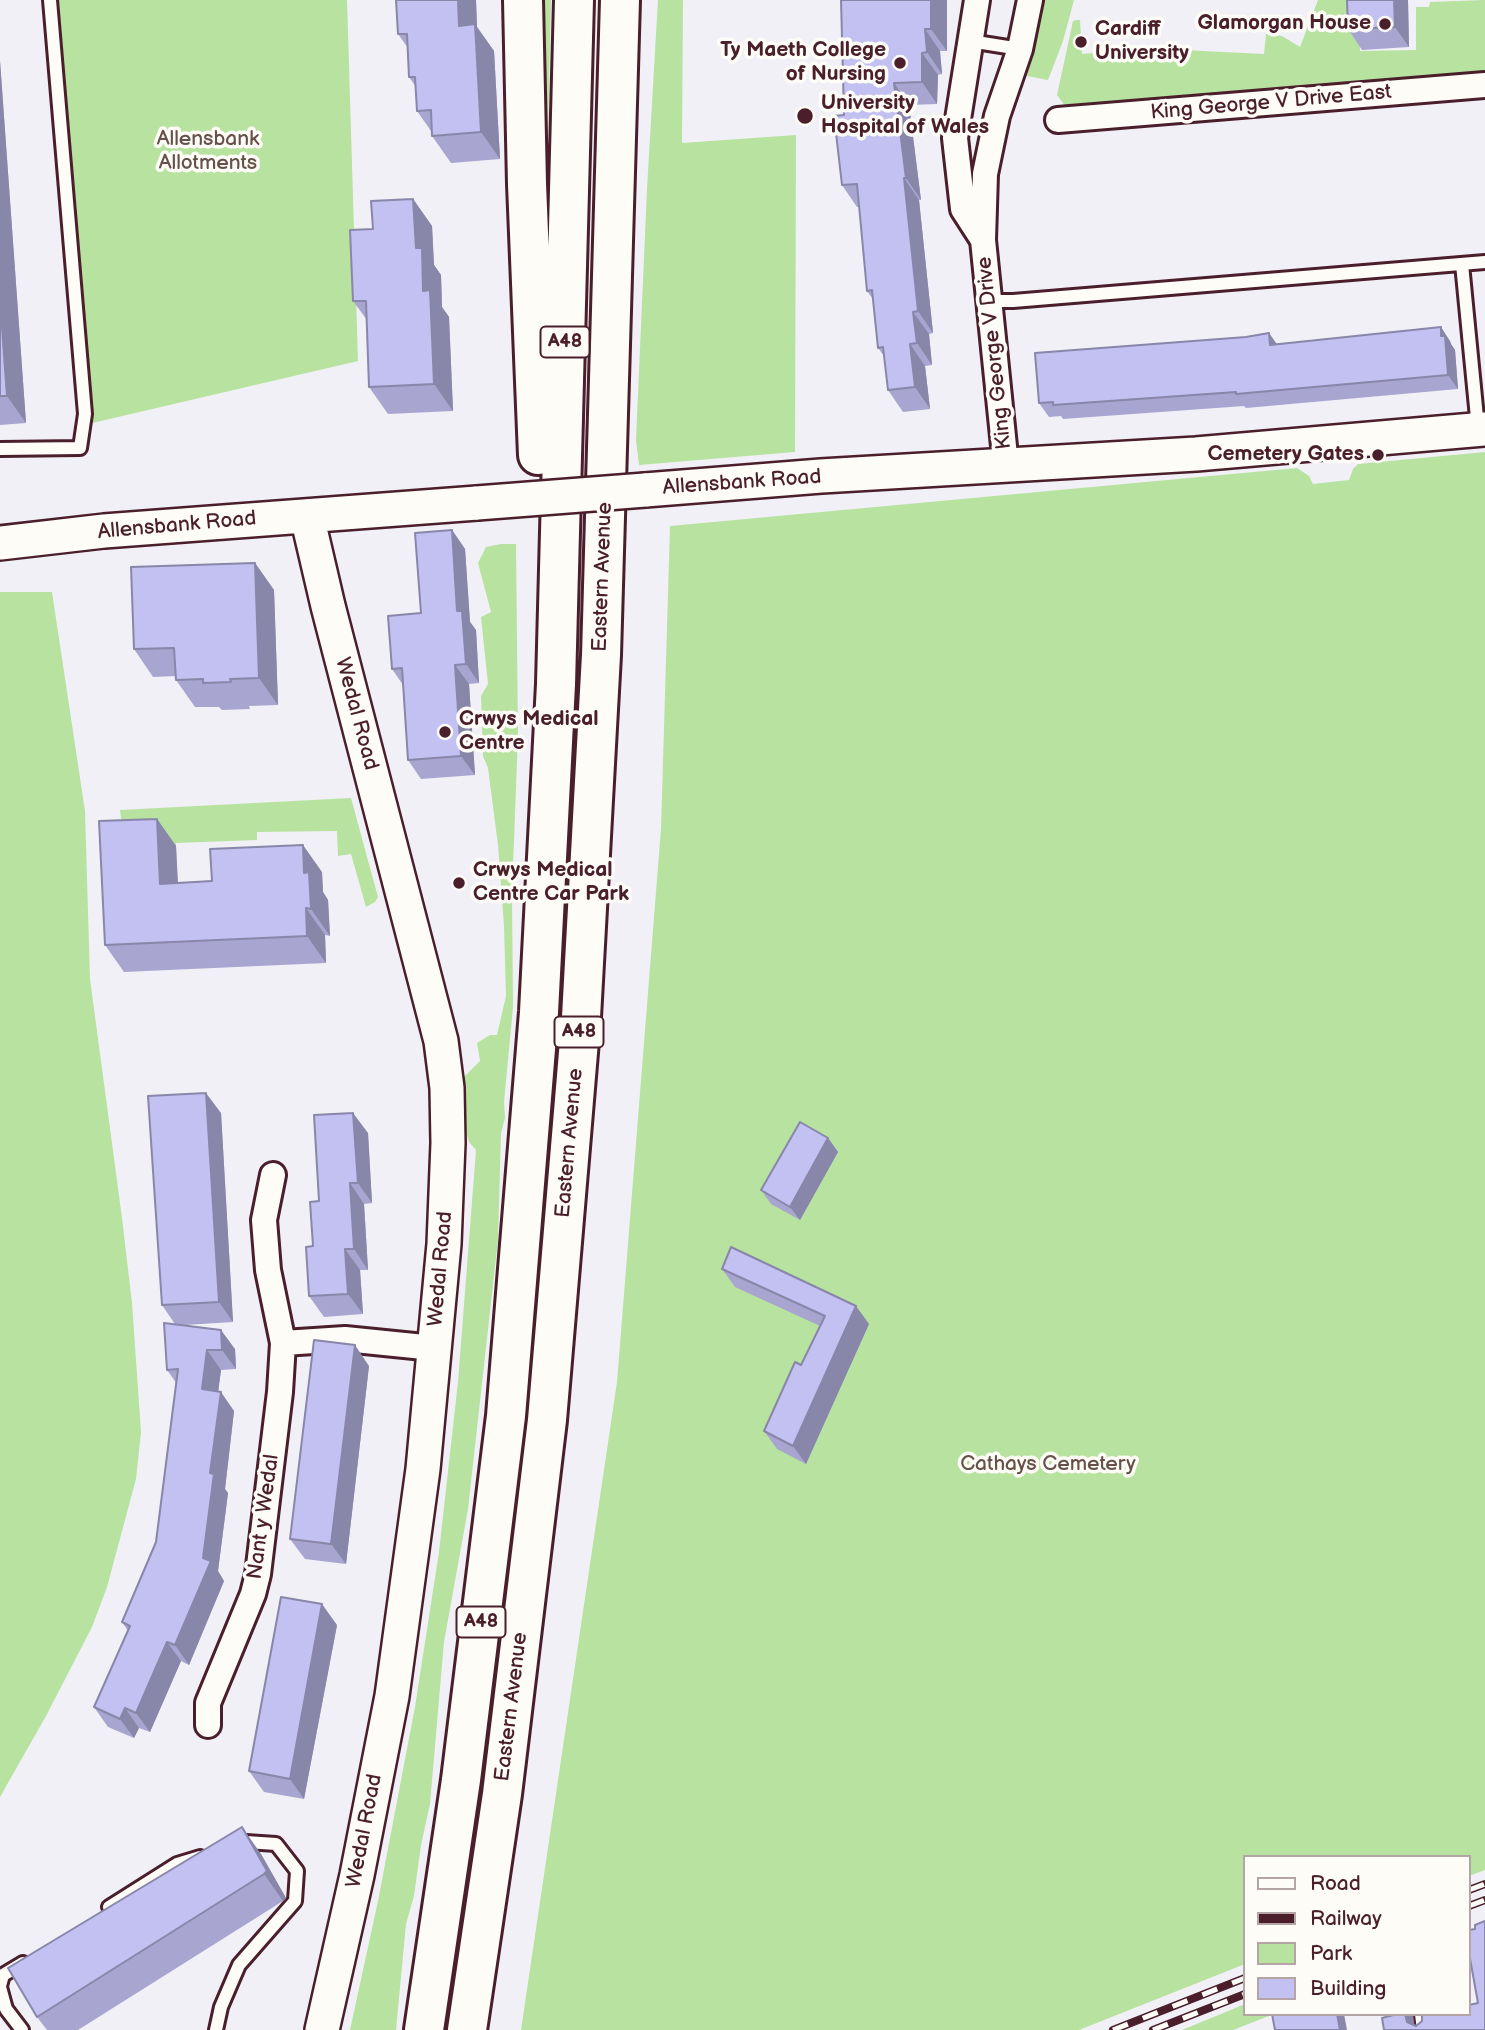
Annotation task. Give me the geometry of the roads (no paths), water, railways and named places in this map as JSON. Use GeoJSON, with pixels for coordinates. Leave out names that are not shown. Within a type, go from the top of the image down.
{"type":"FeatureCollection","features":[{"type":"Feature","properties":{"kind":"highway"},"geometry":{"type":"LineString","coordinates":[[523,0],[540,574],[556,684]]}},
{"type":"Feature","properties":{"kind":"highway","name":"Eastern Avenue"},"geometry":{"type":"LineString","coordinates":[[425,2030],[461,1780],[506,1416],[539,1012],[556,684],[574,0]]}},
{"type":"Feature","properties":{"kind":"highway","name":"Eastern Avenue"},"geometry":{"type":"LineString","coordinates":[[467,2030],[502,1794],[547,1420],[581,1017],[601,655],[622,9]]}},
{"type":"Feature","properties":{"kind":"street","name":"King George V Drive"},"geometry":{"type":"LineString","coordinates":[[977,0],[955,138],[963,209],[983,240]]}},
{"type":"Feature","properties":{"kind":"street","name":"King George V Drive"},"geometry":{"type":"LineString","coordinates":[[1006,466],[983,240],[985,174],[997,116],[1020,49],[1030,0]]}},
{"type":"Feature","properties":{"kind":"street","name":"King George V Drive East"},"geometry":{"type":"LineString","coordinates":[[1058,120],[1485,85]]}},
{"type":"Feature","properties":{"kind":"street","name":"Allensbank Road"},"geometry":{"type":"LineString","coordinates":[[0,543],[104,531],[821,476],[1196,454],[1481,430]]}},
{"type":"Feature","properties":{"kind":"street","name":"Wedal Road"},"geometry":{"type":"LineString","coordinates":[[307,516],[328,606],[426,978],[447,1088],[447,1183],[423,1469],[392,1696],[357,1875],[322,2030]]}},
{"type":"Feature","properties":{"kind":"street","name":"Nant y Wedal"},"geometry":{"type":"LineString","coordinates":[[208,1725],[208,1703],[249,1605],[258,1574],[282,1373],[282,1343],[268,1270],[264,1220],[273,1174]]}},
{"type":"Feature","properties":{"kind":"street"},"geometry":{"type":"LineString","coordinates":[[282,1343],[345,1339],[434,1348]]}},
{"type":"Feature","properties":{"kind":"lane"},"geometry":{"type":"LineString","coordinates":[[0,449],[80,448],[85,414],[50,0]]}},
{"type":"Feature","properties":{"kind":"lane"},"geometry":{"type":"LineString","coordinates":[[970,41],[1020,49]]}},
{"type":"Feature","properties":{"kind":"lane"},"geometry":{"type":"LineString","coordinates":[[990,301],[1485,262]]}},
{"type":"Feature","properties":{"kind":"lane"},"geometry":{"type":"LineString","coordinates":[[1462,264],[1481,430]]}},
{"type":"Feature","properties":{"kind":"lane"},"geometry":{"type":"LineString","coordinates":[[96,1916],[177,1864],[246,1842],[276,1844],[297,1871],[295,1901],[239,1965],[221,2007],[215,2030]]}},
{"type":"Feature","properties":{"kind":"lane"},"geometry":{"type":"LineString","coordinates":[[22,2030],[6,2009],[0,1987],[3,1975],[38,1953]]}},
{"type":"Feature","properties":{"kind":"railway"},"geometry":{"type":"LineString","coordinates":[[1471,1889],[1485,1884]]}},
{"type":"Feature","properties":{"kind":"railway"},"geometry":{"type":"LineString","coordinates":[[1471,1905],[1485,1900]]}},
{"type":"Feature","properties":{"kind":"railway"},"geometry":{"type":"LineString","coordinates":[[1113,2030],[1244,1978]]}},
{"type":"Feature","properties":{"kind":"railway"},"geometry":{"type":"LineString","coordinates":[[1153,2030],[1244,1994]]}},
{"type":"Feature","properties":{"kind":"place","name":"Glamorgan House"},"geometry":{"type":"Point","coordinates":[1385,24]}},
{"type":"Feature","properties":{"kind":"place","name":"Cardiff University"},"geometry":{"type":"Point","coordinates":[1081,42]}},
{"type":"Feature","properties":{"kind":"place","name":"Ty Maeth College of Nursing"},"geometry":{"type":"Point","coordinates":[900,63]}},
{"type":"Feature","properties":{"kind":"place","name":"University Hospital of Wales"},"geometry":{"type":"Point","coordinates":[805,116]}},
{"type":"Feature","properties":{"kind":"place","name":"Cemetery Gates"},"geometry":{"type":"Point","coordinates":[1378,455]}},
{"type":"Feature","properties":{"kind":"place","name":"Crwys Medical Centre"},"geometry":{"type":"Point","coordinates":[445,732]}},
{"type":"Feature","properties":{"kind":"place","name":"Crwys Medical Centre Car Park"},"geometry":{"type":"Point","coordinates":[459,883]}},
{"type":"Feature","properties":{"kind":"park label","name":"Allensbank Allotments"},"geometry":{"type":"Point","coordinates":[208,152]}},
{"type":"Feature","properties":{"kind":"park label","name":"Cathays Cemetery"},"geometry":{"type":"Point","coordinates":[1048,1465]}}]}
